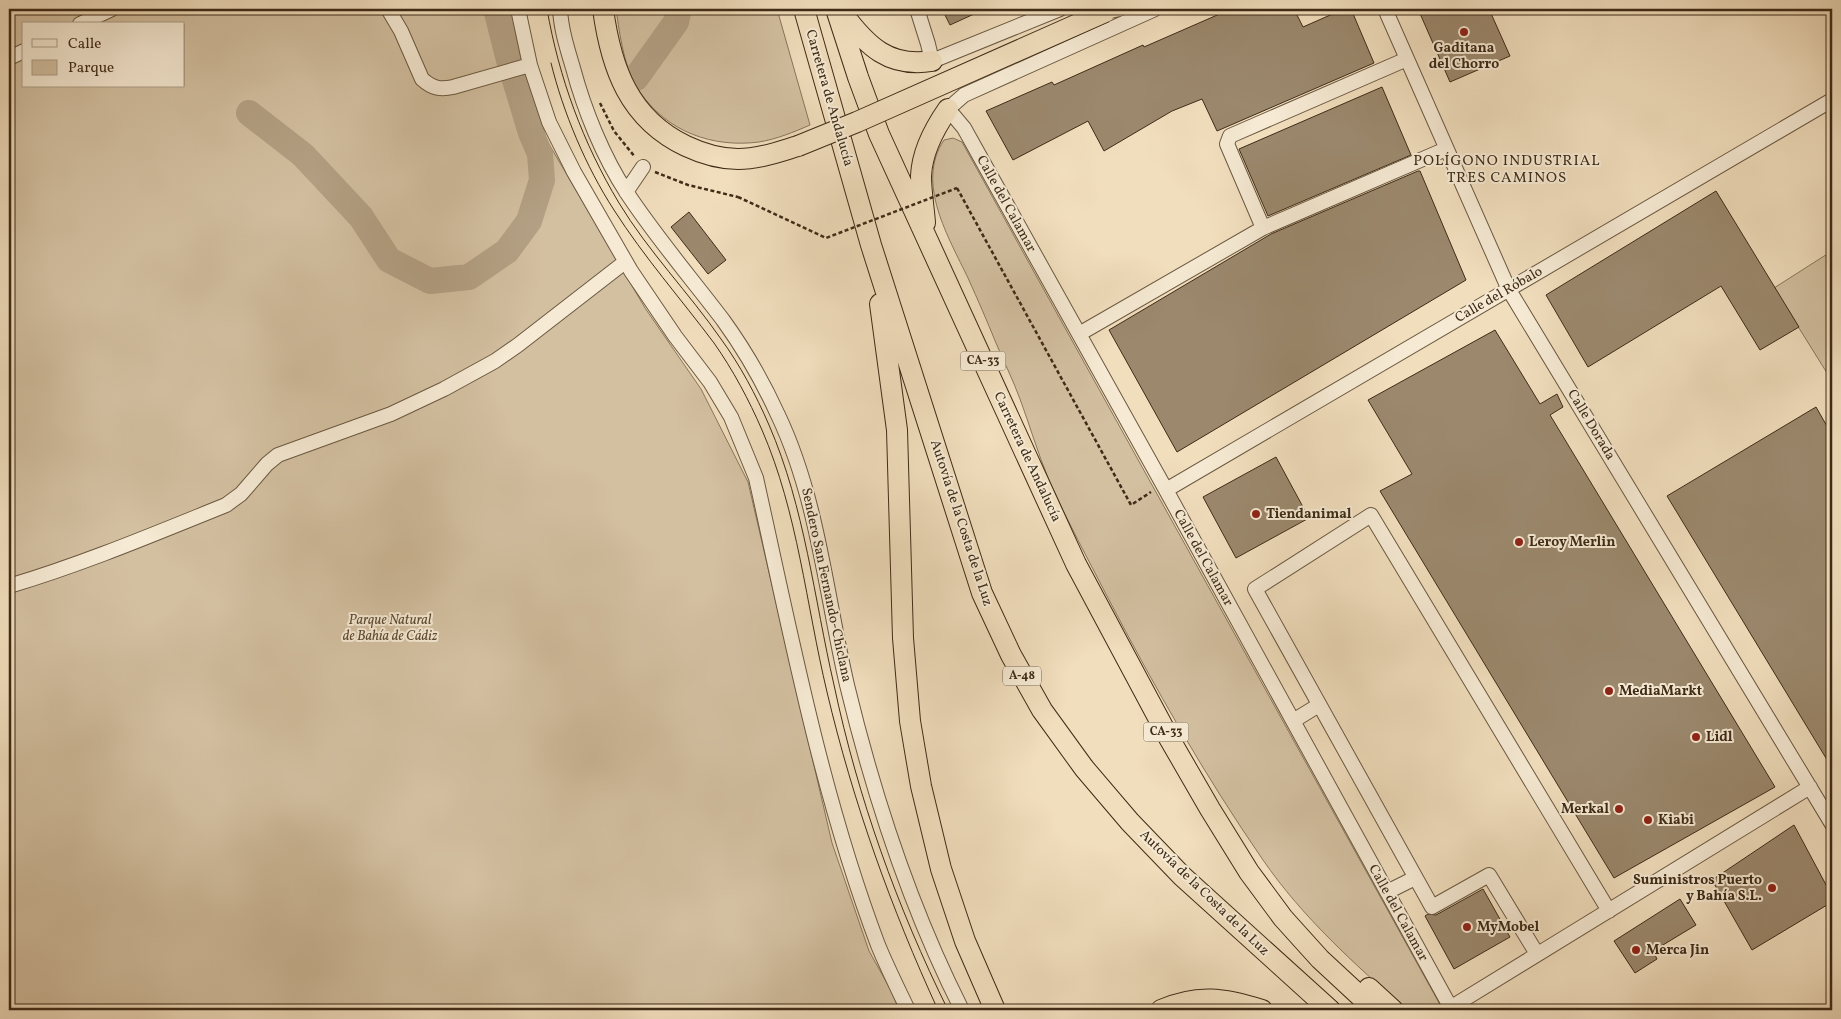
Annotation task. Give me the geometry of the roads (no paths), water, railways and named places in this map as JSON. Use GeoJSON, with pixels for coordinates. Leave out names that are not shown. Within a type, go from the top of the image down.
{"type":"FeatureCollection","features":[{"type":"Feature","properties":{"kind":"highway"},"geometry":{"type":"LineString","coordinates":[[603,9],[613,59],[622,84],[645,118],[664,134],[697,152],[711,156],[737,159],[765,156],[798,146],[857,122],[1111,10]]}},
{"type":"Feature","properties":{"kind":"highway","name":"Carretera de Andalucía"},"geometry":{"type":"LineString","coordinates":[[804,9],[871,245]]}},
{"type":"Feature","properties":{"kind":"highway"},"geometry":{"type":"LineString","coordinates":[[838,9],[858,34],[875,50],[891,59],[917,64],[932,61]]}},
{"type":"Feature","properties":{"kind":"highway","name":"Carretera de Andalucía"},"geometry":{"type":"LineString","coordinates":[[838,9],[858,77],[879,134],[1076,564],[1124,655],[1210,809]]}},
{"type":"Feature","properties":{"kind":"highway"},"geometry":{"type":"LineString","coordinates":[[926,238],[921,177],[924,159],[930,139],[948,109]]}},
{"type":"Feature","properties":{"kind":"highway"},"geometry":{"type":"LineString","coordinates":[[871,245],[897,430],[903,638],[910,721],[919,777],[944,878],[965,941],[995,1010]]}},
{"type":"Feature","properties":{"kind":"highway","name":"Autovía de la Costa de la Luz"},"geometry":{"type":"LineString","coordinates":[[871,245],[982,593],[1011,655],[1042,710],[1084,768],[1136,829],[1182,876],[1330,1010]]}},
{"type":"Feature","properties":{"kind":"highway"},"geometry":{"type":"LineString","coordinates":[[1210,809],[1249,872],[1283,918],[1320,959],[1375,1010]]}},
{"type":"Feature","properties":{"kind":"highway"},"geometry":{"type":"LineString","coordinates":[[1210,809],[1259,867],[1291,910],[1328,950],[1393,1010]]}},
{"type":"Feature","properties":{"kind":"highway"},"geometry":{"type":"LineString","coordinates":[[1161,1010],[1188,1000],[1212,999],[1235,1002],[1262,1010]]}},
{"type":"Feature","properties":{"kind":"street"},"geometry":{"type":"LineString","coordinates":[[84,22],[112,9]]}},
{"type":"Feature","properties":{"kind":"street"},"geometry":{"type":"LineString","coordinates":[[388,9],[401,31],[422,79],[436,88],[445,89],[530,65]]}},
{"type":"Feature","properties":{"kind":"street"},"geometry":{"type":"LineString","coordinates":[[518,9],[530,65],[548,122],[625,262],[675,336],[710,382],[731,417],[756,478],[810,721],[840,835],[879,946],[908,1010]]}},
{"type":"Feature","properties":{"kind":"street","name":"Sendero San Fernando-Chiclana"},"geometry":{"type":"LineString","coordinates":[[560,9],[565,40],[583,101],[596,134],[626,192],[724,322],[748,359],[778,416],[802,477],[820,551],[847,684],[870,774],[895,854],[914,904],[962,1010]]}},
{"type":"Feature","properties":{"kind":"street"},"geometry":{"type":"LineString","coordinates":[[917,9],[932,61],[1060,9]]}},
{"type":"Feature","properties":{"kind":"street"},"geometry":{"type":"LineString","coordinates":[[948,109],[964,95],[1155,9]]}},
{"type":"Feature","properties":{"kind":"street","name":"Calle Dorada"},"geometry":{"type":"LineString","coordinates":[[1385,9],[1509,290],[1832,824]]}},
{"type":"Feature","properties":{"kind":"street"},"geometry":{"type":"LineString","coordinates":[[9,58],[22,51]]}},
{"type":"Feature","properties":{"kind":"street"},"geometry":{"type":"LineString","coordinates":[[1263,228],[1227,144],[1230,136],[1407,60]]}},
{"type":"Feature","properties":{"kind":"street","name":"Calle del Róbalo"},"geometry":{"type":"LineString","coordinates":[[1164,487],[1509,290],[1832,100]]}},
{"type":"Feature","properties":{"kind":"street","name":"Calle del Calamar"},"geometry":{"type":"LineString","coordinates":[[948,109],[964,128],[1451,1009]]}},
{"type":"Feature","properties":{"kind":"street"},"geometry":{"type":"LineString","coordinates":[[1079,334],[1263,228],[1446,149]]}},
{"type":"Feature","properties":{"kind":"street"},"geometry":{"type":"LineString","coordinates":[[626,192],[643,167]]}},
{"type":"Feature","properties":{"kind":"street"},"geometry":{"type":"LineString","coordinates":[[9,586],[91,558],[226,505],[240,494],[267,464],[278,455],[391,414],[444,389],[495,361],[625,262]]}},
{"type":"Feature","properties":{"kind":"street"},"geometry":{"type":"LineString","coordinates":[[1537,954],[1489,875],[1432,907],[1255,588],[1371,515],[1609,911]]}},
{"type":"Feature","properties":{"kind":"street"},"geometry":{"type":"LineString","coordinates":[[1293,721],[1319,705]]}},
{"type":"Feature","properties":{"kind":"street"},"geometry":{"type":"LineString","coordinates":[[1451,1009],[1537,954],[1810,787]]}},
{"type":"Feature","properties":{"kind":"street"},"geometry":{"type":"LineString","coordinates":[[1387,892],[1415,878]]}},
{"type":"Feature","properties":{"kind":"waterway"},"geometry":{"type":"LineString","coordinates":[[249,113],[303,155],[361,217],[389,260],[430,281],[469,277],[507,251],[529,221],[542,180],[540,154],[531,133],[496,9]]}},
{"type":"Feature","properties":{"kind":"waterway"},"geometry":{"type":"LineString","coordinates":[[636,78],[676,22],[679,9]]}},
{"type":"Feature","properties":{"kind":"tram line"},"geometry":{"type":"LineString","coordinates":[[547,9],[558,60],[574,109],[606,180],[630,221],[709,322],[735,359],[769,425],[792,488],[808,554],[844,727],[867,810],[912,932],[948,1010]]}},
{"type":"Feature","properties":{"kind":"tram line"},"geometry":{"type":"LineString","coordinates":[[551,63],[576,139],[594,176],[614,210],[638,244],[721,353],[740,385],[762,430],[774,461],[793,526],[827,692],[861,814],[904,933],[938,1010]]}},
{"type":"Feature","properties":{"kind":"place","name":"Gaditana del Chorro"},"geometry":{"type":"Point","coordinates":[1464,32]}},
{"type":"Feature","properties":{"kind":"place","name":"Tiendanimal"},"geometry":{"type":"Point","coordinates":[1256,514]}},
{"type":"Feature","properties":{"kind":"place","name":"Leroy Merlin"},"geometry":{"type":"Point","coordinates":[1519,542]}},
{"type":"Feature","properties":{"kind":"place","name":"MediaMarkt"},"geometry":{"type":"Point","coordinates":[1609,691]}},
{"type":"Feature","properties":{"kind":"place","name":"Lidl"},"geometry":{"type":"Point","coordinates":[1696,737]}},
{"type":"Feature","properties":{"kind":"place","name":"Merkal"},"geometry":{"type":"Point","coordinates":[1619,809]}},
{"type":"Feature","properties":{"kind":"place","name":"Kiabi"},"geometry":{"type":"Point","coordinates":[1648,820]}},
{"type":"Feature","properties":{"kind":"place","name":"Suministros Puerto y Bahía S.L."},"geometry":{"type":"Point","coordinates":[1772,888]}},
{"type":"Feature","properties":{"kind":"place","name":"MyMobel"},"geometry":{"type":"Point","coordinates":[1467,927]}},
{"type":"Feature","properties":{"kind":"place","name":"Merca Jin"},"geometry":{"type":"Point","coordinates":[1636,950]}},
{"type":"Feature","properties":{"kind":"district","name":"POLÍGONO INDUSTRIAL TRES CAMINOS"},"geometry":{"type":"Point","coordinates":[1507,170]}},
{"type":"Feature","properties":{"kind":"park label","name":"Parque Natural de Bahía de Cádiz"},"geometry":{"type":"Point","coordinates":[390,628]}}]}
